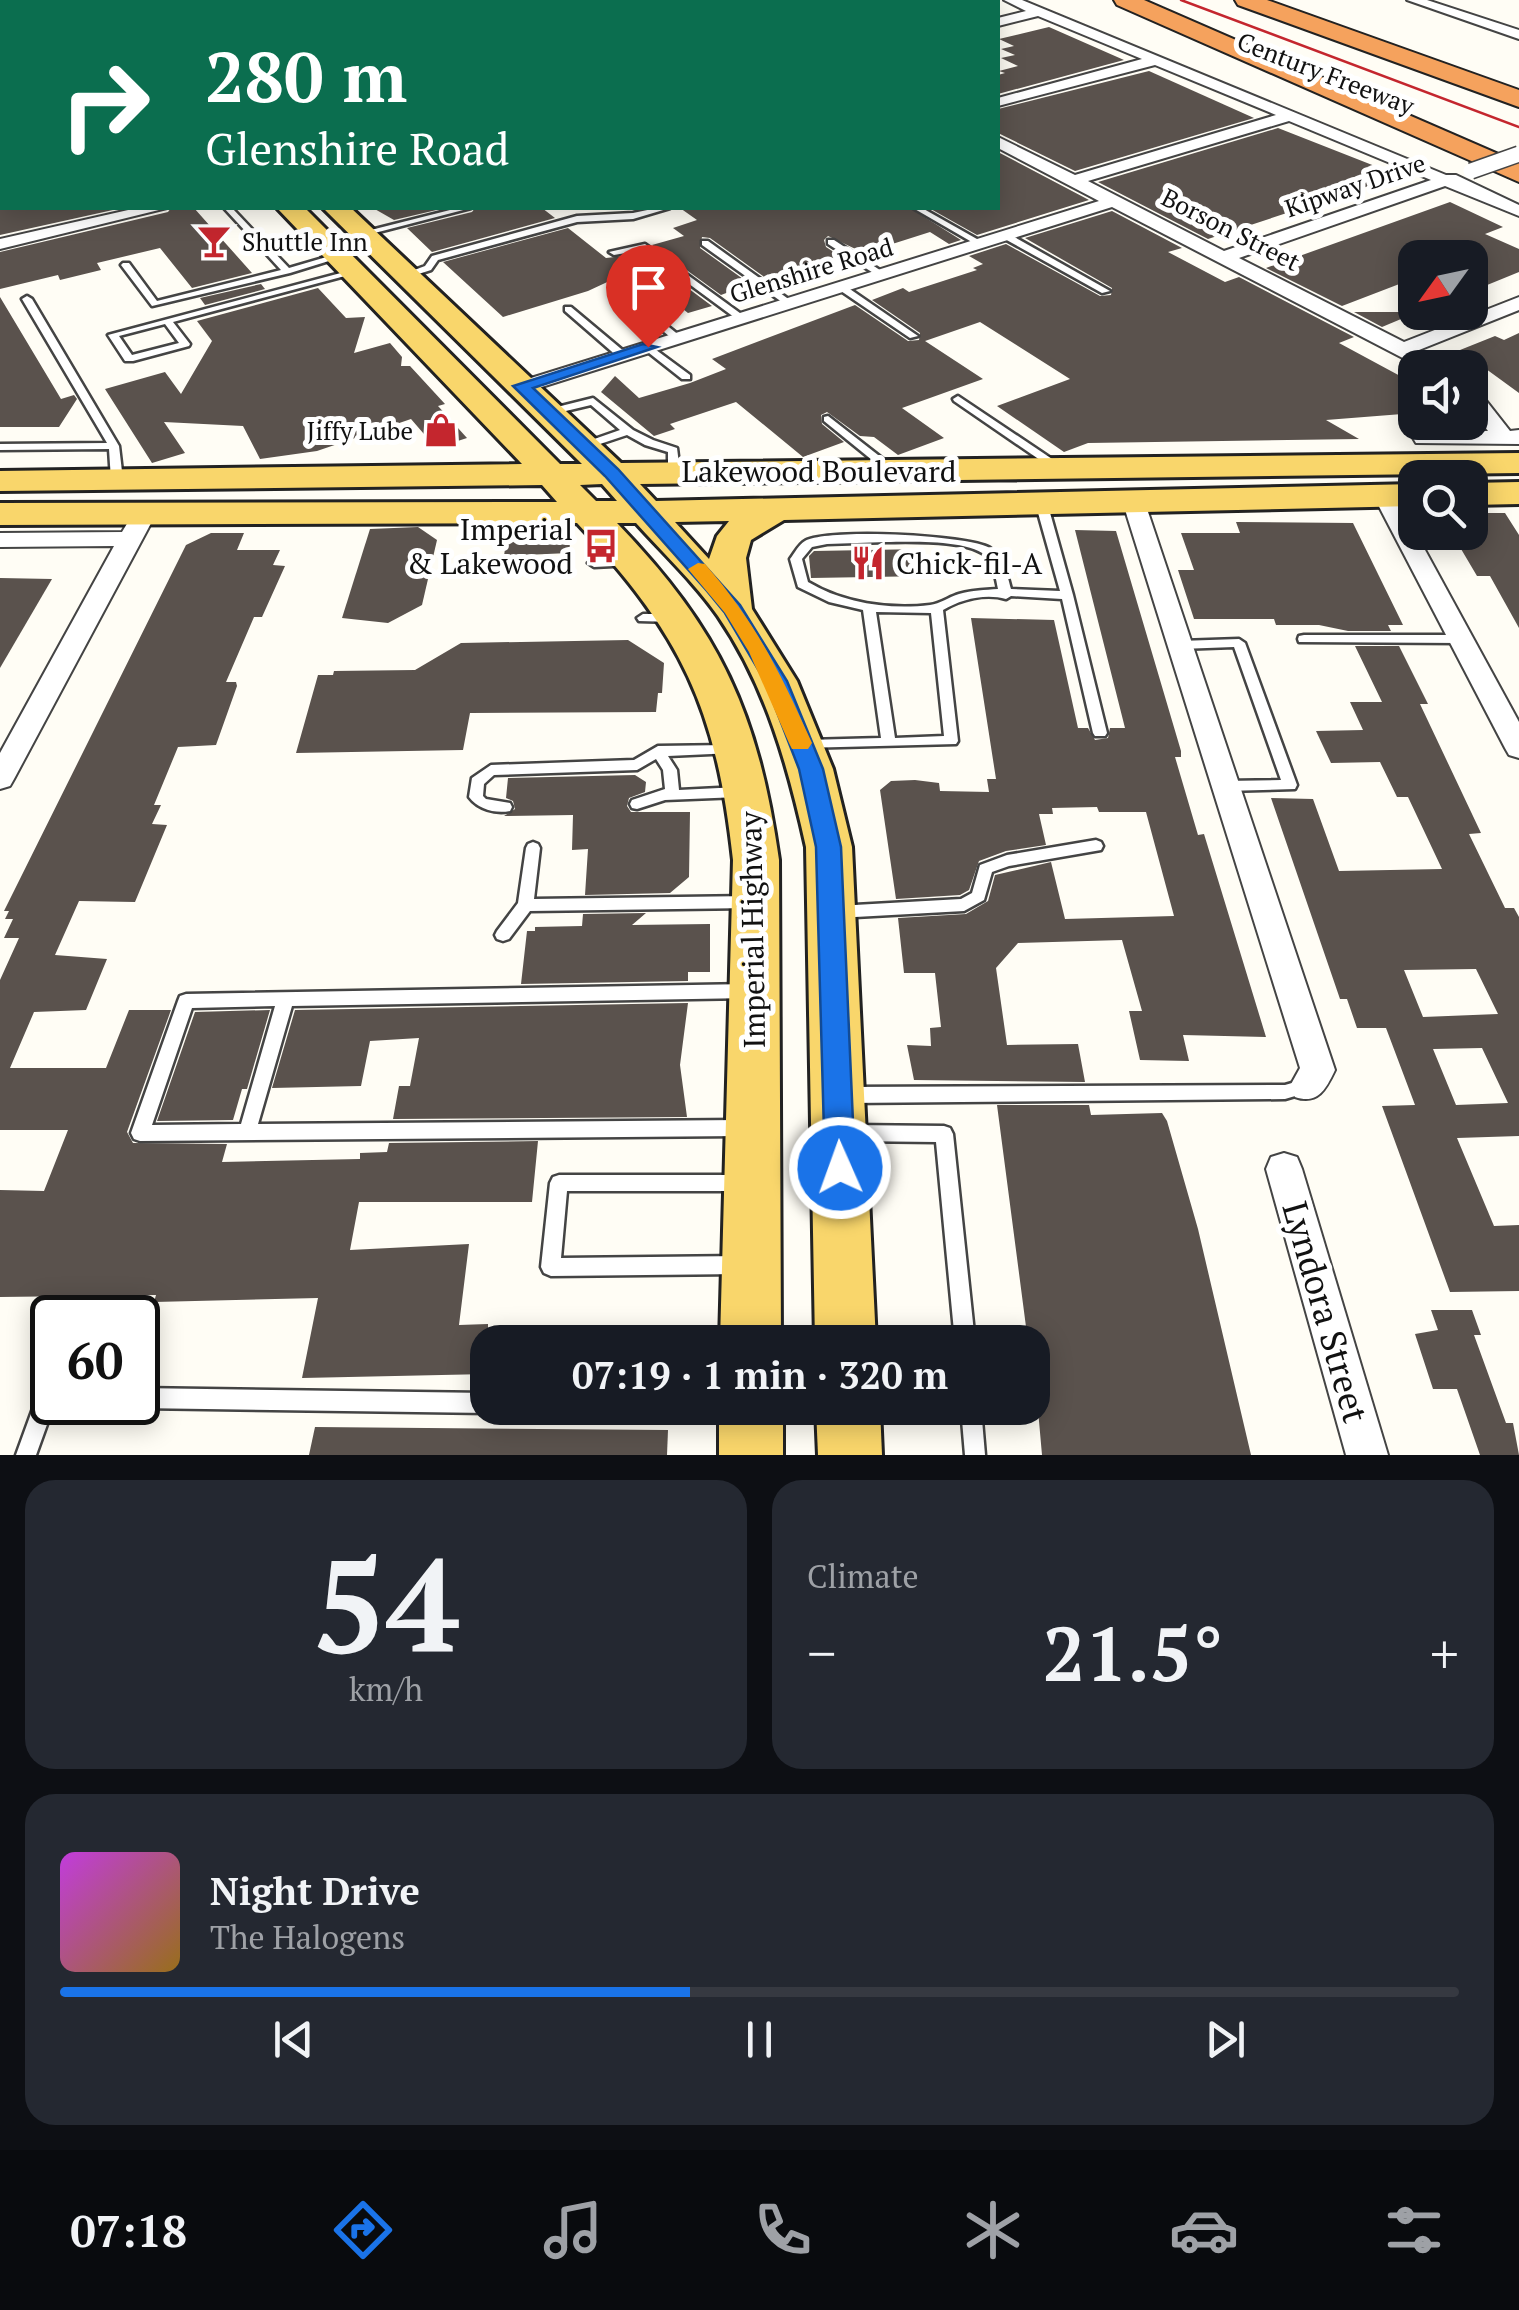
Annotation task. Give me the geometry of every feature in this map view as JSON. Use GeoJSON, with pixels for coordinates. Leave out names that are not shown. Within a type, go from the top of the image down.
{"type":"FeatureCollection","features":[{"type":"Feature","properties":{"kind":"highway","name":"Century Freeway"},"geometry":{"type":"LineString","coordinates":[[1129,0],[1519,150]]}},
{"type":"Feature","properties":{"kind":"highway"},"geometry":{"type":"LineString","coordinates":[[1129,0],[1519,173]]}},
{"type":"Feature","properties":{"kind":"highway","name":"Century Freeway"},"geometry":{"type":"LineString","coordinates":[[1246,0],[1519,99]]}},
{"type":"Feature","properties":{"kind":"highway"},"geometry":{"type":"LineString","coordinates":[[1335,32],[1519,87]]}},
{"type":"Feature","properties":{"kind":"main road","name":"Imperial Highway"},"geometry":{"type":"LineString","coordinates":[[292,210],[551,475],[600,491]]}},
{"type":"Feature","properties":{"kind":"main road","name":"Imperial Highway"},"geometry":{"type":"LineString","coordinates":[[338,210],[584,446],[600,491],[615,562],[712,675],[744,771],[756,902],[751,1325]]}},
{"type":"Feature","properties":{"kind":"main road","name":"Lakewood Boulevard"},"geometry":{"type":"LineString","coordinates":[[0,514],[137,526],[472,520],[674,472],[1060,469],[1514,446]]}},
{"type":"Feature","properties":{"kind":"main road"},"geometry":{"type":"LineString","coordinates":[[0,482],[116,463],[551,475]]}},
{"type":"Feature","properties":{"kind":"main road","name":"Lakewood Boulevard"},"geometry":{"type":"LineString","coordinates":[[600,491],[646,512],[1398,495]]}},
{"type":"Feature","properties":{"kind":"main road"},"geometry":{"type":"LineString","coordinates":[[1488,494],[1519,493]]}},
{"type":"Feature","properties":{"kind":"main road"},"geometry":{"type":"LineString","coordinates":[[733,609],[725,552],[735,532],[750,520],[778,508]]}},
{"type":"Feature","properties":{"kind":"main road"},"geometry":{"type":"LineString","coordinates":[[646,512],[733,609],[776,681],[811,769],[829,847],[845,1325]]}},
{"type":"Feature","properties":{"kind":"main road"},"geometry":{"type":"LineString","coordinates":[[751,1425],[751,1455]]}},
{"type":"Feature","properties":{"kind":"main road"},"geometry":{"type":"LineString","coordinates":[[849,1425],[850,1455]]}},
{"type":"Feature","properties":{"kind":"street"},"geometry":{"type":"LineString","coordinates":[[1011,0],[1519,211]]}},
{"type":"Feature","properties":{"kind":"street"},"geometry":{"type":"LineString","coordinates":[[1414,0],[1519,36]]}},
{"type":"Feature","properties":{"kind":"street"},"geometry":{"type":"LineString","coordinates":[[1000,22],[1039,12]]}},
{"type":"Feature","properties":{"kind":"street"},"geometry":{"type":"LineString","coordinates":[[1000,101],[1156,60]]}},
{"type":"Feature","properties":{"kind":"street"},"geometry":{"type":"LineString","coordinates":[[1075,180],[1290,116]]}},
{"type":"Feature","properties":{"kind":"street","name":"Borson Street"},"geometry":{"type":"LineString","coordinates":[[1000,143],[1405,349]]}},
{"type":"Feature","properties":{"kind":"street","name":"Kipway Drive"},"geometry":{"type":"LineString","coordinates":[[1225,257],[1471,172],[1519,150]]}},
{"type":"Feature","properties":{"kind":"street","name":"Glenshire Road"},"geometry":{"type":"LineString","coordinates":[[522,386],[1115,202]]}},
{"type":"Feature","properties":{"kind":"street"},"geometry":{"type":"LineString","coordinates":[[0,244],[134,210]]}},
{"type":"Feature","properties":{"kind":"street"},"geometry":{"type":"LineString","coordinates":[[1405,349],[1519,303]]}},
{"type":"Feature","properties":{"kind":"street"},"geometry":{"type":"LineString","coordinates":[[1488,415],[1514,446]]}},
{"type":"Feature","properties":{"kind":"street"},"geometry":{"type":"LineString","coordinates":[[1446,440],[1514,446]]}},
{"type":"Feature","properties":{"kind":"street"},"geometry":{"type":"LineString","coordinates":[[1133,500],[1318,1070],[1307,1086]]}},
{"type":"Feature","properties":{"kind":"street"},"geometry":{"type":"LineString","coordinates":[[0,779],[137,526]]}},
{"type":"Feature","properties":{"kind":"street","name":"Lakewood Boulevard"},"geometry":{"type":"LineString","coordinates":[[0,540],[137,526]]}},
{"type":"Feature","properties":{"kind":"street"},"geometry":{"type":"LineString","coordinates":[[1423,550],[1461,639],[1519,748]]}},
{"type":"Feature","properties":{"kind":"street","name":"Lyndora Street"},"geometry":{"type":"LineString","coordinates":[[1284,1168],[1367,1455]]}},
{"type":"Feature","properties":{"kind":"lane"},"geometry":{"type":"LineString","coordinates":[[230,210],[286,270]]}},
{"type":"Feature","properties":{"kind":"lane"},"geometry":{"type":"LineString","coordinates":[[363,234],[459,210]]}},
{"type":"Feature","properties":{"kind":"lane"},"geometry":{"type":"LineString","coordinates":[[406,274],[428,268],[436,258],[577,219],[633,216],[658,210]]}},
{"type":"Feature","properties":{"kind":"lane"},"geometry":{"type":"LineString","coordinates":[[920,210],[980,244]]}},
{"type":"Feature","properties":{"kind":"lane"},"geometry":{"type":"LineString","coordinates":[[1006,236],[1105,292]]}},
{"type":"Feature","properties":{"kind":"lane"},"geometry":{"type":"LineString","coordinates":[[831,242],[881,274]]}},
{"type":"Feature","properties":{"kind":"lane"},"geometry":{"type":"LineString","coordinates":[[705,243],[789,303]]}},
{"type":"Feature","properties":{"kind":"lane"},"geometry":{"type":"LineString","coordinates":[[614,252],[645,247],[741,318]]}},
{"type":"Feature","properties":{"kind":"lane"},"geometry":{"type":"LineString","coordinates":[[126,266],[155,304],[286,270],[348,264]]}},
{"type":"Feature","properties":{"kind":"lane"},"geometry":{"type":"LineString","coordinates":[[167,321],[185,344],[129,359],[113,335],[167,321],[279,295],[348,264]]}},
{"type":"Feature","properties":{"kind":"lane"},"geometry":{"type":"LineString","coordinates":[[841,287],[913,336]]}},
{"type":"Feature","properties":{"kind":"lane"},"geometry":{"type":"LineString","coordinates":[[621,293],[678,338]]}},
{"type":"Feature","properties":{"kind":"lane"},"geometry":{"type":"LineString","coordinates":[[27,298],[116,463]]}},
{"type":"Feature","properties":{"kind":"lane"},"geometry":{"type":"LineString","coordinates":[[568,309],[622,356]]}},
{"type":"Feature","properties":{"kind":"lane"},"geometry":{"type":"LineString","coordinates":[[648,347],[686,377]]}},
{"type":"Feature","properties":{"kind":"lane"},"geometry":{"type":"LineString","coordinates":[[958,398],[1060,469]]}},
{"type":"Feature","properties":{"kind":"lane"},"geometry":{"type":"LineString","coordinates":[[549,412],[594,401],[625,432],[645,443],[673,450],[674,472]]}},
{"type":"Feature","properties":{"kind":"lane"},"geometry":{"type":"LineString","coordinates":[[828,419],[892,472]]}},
{"type":"Feature","properties":{"kind":"lane"},"geometry":{"type":"LineString","coordinates":[[584,446],[625,432]]}},
{"type":"Feature","properties":{"kind":"lane"},"geometry":{"type":"LineString","coordinates":[[0,447],[116,463]]}},
{"type":"Feature","properties":{"kind":"lane"},"geometry":{"type":"LineString","coordinates":[[1042,502],[1100,733]]}},
{"type":"Feature","properties":{"kind":"lane"},"geometry":{"type":"LineString","coordinates":[[1006,595],[999,568],[989,553],[966,544],[869,539],[808,544],[796,560],[802,584],[819,596],[869,609],[937,609],[946,601],[972,594],[1006,595],[1067,595]]}},
{"type":"Feature","properties":{"kind":"lane"},"geometry":{"type":"LineString","coordinates":[[869,609],[889,743]]}},
{"type":"Feature","properties":{"kind":"lane"},"geometry":{"type":"LineString","coordinates":[[801,745],[951,740],[937,609]]}},
{"type":"Feature","properties":{"kind":"lane"},"geometry":{"type":"LineString","coordinates":[[1304,639],[1461,639]]}},
{"type":"Feature","properties":{"kind":"lane"},"geometry":{"type":"LineString","coordinates":[[1180,645],[1239,643],[1290,785],[1224,786]]}},
{"type":"Feature","properties":{"kind":"lane"},"geometry":{"type":"LineString","coordinates":[[505,807],[493,807],[476,797],[477,782],[492,770],[637,765],[658,751],[744,771]]}},
{"type":"Feature","properties":{"kind":"lane"},"geometry":{"type":"LineString","coordinates":[[658,751],[670,770],[670,796]]}},
{"type":"Feature","properties":{"kind":"lane"},"geometry":{"type":"LineString","coordinates":[[637,804],[744,771]]}},
{"type":"Feature","properties":{"kind":"lane"},"geometry":{"type":"LineString","coordinates":[[831,912],[964,906],[979,896],[985,869],[1007,861],[1096,846]]}},
{"type":"Feature","properties":{"kind":"lane"},"geometry":{"type":"LineString","coordinates":[[503,936],[526,905],[533,848]]}},
{"type":"Feature","properties":{"kind":"lane"},"geometry":{"type":"LineString","coordinates":[[526,905],[756,902]]}},
{"type":"Feature","properties":{"kind":"lane"},"geometry":{"type":"LineString","coordinates":[[754,992],[186,1001],[140,1133],[754,1128]]}},
{"type":"Feature","properties":{"kind":"lane"},"geometry":{"type":"LineString","coordinates":[[247,1134],[286,998]]}},
{"type":"Feature","properties":{"kind":"lane"},"geometry":{"type":"LineString","coordinates":[[838,1114],[1285,1092],[1307,1086]]}},
{"type":"Feature","properties":{"kind":"lane"},"geometry":{"type":"LineString","coordinates":[[838,1114],[944,1134],[963,1325]]}},
{"type":"Feature","properties":{"kind":"lane"},"geometry":{"type":"LineString","coordinates":[[750,1183],[559,1184],[552,1267],[752,1265]]}},
{"type":"Feature","properties":{"kind":"lane"},"geometry":{"type":"LineString","coordinates":[[160,1398],[470,1403]]}},
{"type":"Feature","properties":{"kind":"lane"},"geometry":{"type":"LineString","coordinates":[[26,1455],[37,1425]]}},
{"type":"Feature","properties":{"kind":"lane"},"geometry":{"type":"LineString","coordinates":[[972,1425],[975,1455]]}},
{"type":"Feature","properties":{"kind":"building"},"geometry":{"type":"Polygon","coordinates":[[[1049,27],[1124,60],[1000,93],[1000,74],[1005,73],[1000,71],[1018,66],[1001,58],[1015,55],[1001,49],[1014,46],[1000,39],[1049,27]]]}},
{"type":"Feature","properties":{"kind":"building"},"geometry":{"type":"Polygon","coordinates":[[[1149,71],[1254,118],[1075,171],[1000,134],[1000,108],[1149,71]]]}},
{"type":"Feature","properties":{"kind":"building"},"geometry":{"type":"Polygon","coordinates":[[[1278,128],[1385,170],[1374,174],[1387,180],[1208,239],[1098,182],[1278,128]]]}},
{"type":"Feature","properties":{"kind":"building"},"geometry":{"type":"Polygon","coordinates":[[[1000,153],[1089,200],[977,235],[933,210],[1000,210],[1000,153]]]}},
{"type":"Feature","properties":{"kind":"building"},"geometry":{"type":"Polygon","coordinates":[[[1450,202],[1503,227],[1485,234],[1519,249],[1519,272],[1488,285],[1488,240],[1398,240],[1398,285],[1342,306],[1266,268],[1450,202]]]}},
{"type":"Feature","properties":{"kind":"building"},"geometry":{"type":"Polygon","coordinates":[[[0,210],[113,210],[0,235],[0,210]]]}},
{"type":"Feature","properties":{"kind":"building"},"geometry":{"type":"Polygon","coordinates":[[[196,210],[252,273],[192,288],[160,248],[97,263],[101,270],[60,280],[58,275],[0,289],[0,252],[168,212],[196,210]]]}},
{"type":"Feature","properties":{"kind":"building"},"geometry":{"type":"Polygon","coordinates":[[[376,210],[436,210],[394,220],[376,210]]]}},
{"type":"Feature","properties":{"kind":"building"},"geometry":{"type":"Polygon","coordinates":[[[545,210],[555,218],[432,252],[407,228],[472,212],[545,210]]]}},
{"type":"Feature","properties":{"kind":"building"},"geometry":{"type":"Polygon","coordinates":[[[683,210],[913,210],[961,240],[949,244],[930,232],[864,253],[828,236],[824,240],[826,247],[840,256],[767,279],[710,238],[702,237],[700,248],[750,284],[721,295],[652,245],[684,236],[673,228],[697,220],[683,210]]]}},
{"type":"Feature","properties":{"kind":"building"},"geometry":{"type":"Polygon","coordinates":[[[1112,211],[1182,248],[1168,252],[1225,282],[1239,277],[1354,337],[1339,343],[1398,375],[1398,414],[1326,420],[1359,439],[1088,443],[1064,452],[997,406],[1070,379],[980,322],[925,341],[983,379],[902,408],[944,438],[898,455],[874,437],[860,436],[827,412],[821,415],[822,424],[844,442],[803,457],[736,402],[670,424],[675,429],[654,436],[601,392],[615,376],[639,398],[690,383],[726,369],[712,359],[855,305],[908,341],[919,340],[920,333],[872,300],[903,288],[909,292],[977,270],[973,268],[983,264],[969,256],[1006,244],[1100,296],[1111,295],[1112,288],[1025,238],[1112,211]]]}},
{"type":"Feature","properties":{"kind":"building"},"geometry":{"type":"Polygon","coordinates":[[[568,228],[606,258],[642,254],[712,306],[688,313],[633,270],[588,291],[503,317],[443,262],[568,228]]]}},
{"type":"Feature","properties":{"kind":"building"},"geometry":{"type":"Polygon","coordinates":[[[261,284],[265,289],[205,305],[200,298],[261,284]]]}},
{"type":"Feature","properties":{"kind":"building"},"geometry":{"type":"Polygon","coordinates":[[[318,288],[346,318],[365,317],[354,353],[390,343],[402,357],[401,366],[410,366],[445,404],[438,406],[467,438],[436,448],[411,419],[317,451],[260,459],[243,426],[164,422],[185,453],[152,463],[105,389],[165,372],[181,394],[212,341],[197,321],[318,288]]]}},
{"type":"Feature","properties":{"kind":"building"},"geometry":{"type":"Polygon","coordinates":[[[0,297],[61,399],[74,395],[77,399],[59,427],[0,427],[0,297]]]}},
{"type":"Feature","properties":{"kind":"building"},"geometry":{"type":"Polygon","coordinates":[[[1354,312],[1398,312],[1398,320],[1382,327],[1354,312]]]}},
{"type":"Feature","properties":{"kind":"building"},"geometry":{"type":"Polygon","coordinates":[[[1519,333],[1519,393],[1488,370],[1488,350],[1460,350],[1495,336],[1504,340],[1519,333]]]}},
{"type":"Feature","properties":{"kind":"building"},"geometry":{"type":"Polygon","coordinates":[[[1488,513],[1505,513],[1519,535],[1519,628],[1490,576],[1477,576],[1462,550],[1488,550],[1488,513]]]}},
{"type":"Feature","properties":{"kind":"building"},"geometry":{"type":"Polygon","coordinates":[[[1236,522],[1353,523],[1403,625],[1388,625],[1391,631],[1348,631],[1319,625],[1276,625],[1274,619],[1194,619],[1178,570],[1194,570],[1181,533],[1240,533],[1236,522]]]}},
{"type":"Feature","properties":{"kind":"building"},"geometry":{"type":"Polygon","coordinates":[[[418,527],[437,540],[422,605],[388,623],[342,618],[370,529],[418,527]]]}},
{"type":"Feature","properties":{"kind":"building"},"geometry":{"type":"Polygon","coordinates":[[[508,527],[560,527],[571,533],[569,553],[504,556],[508,527]]]}},
{"type":"Feature","properties":{"kind":"building"},"geometry":{"type":"Polygon","coordinates":[[[1075,530],[1116,531],[1181,751],[1181,757],[1175,757],[1198,835],[1204,834],[1266,1037],[1183,1035],[1189,1061],[1140,1060],[1129,1011],[1142,1011],[1122,940],[1018,943],[996,968],[1007,1045],[1078,1044],[1085,1082],[914,1080],[907,1045],[931,1046],[930,1028],[941,1027],[935,973],[904,973],[898,918],[966,914],[988,901],[995,875],[1051,862],[1065,919],[1174,916],[1146,812],[1099,812],[1097,807],[1052,808],[1053,814],[1039,814],[1046,845],[1006,851],[979,861],[969,890],[960,895],[896,899],[880,790],[891,781],[915,780],[939,783],[940,791],[989,792],[987,779],[996,779],[971,618],[1054,620],[1078,728],[1088,728],[1095,740],[1108,738],[1110,728],[1125,728],[1075,530]]]}},
{"type":"Feature","properties":{"kind":"building"},"geometry":{"type":"Polygon","coordinates":[[[211,533],[244,533],[237,550],[280,550],[273,565],[285,566],[262,617],[254,617],[226,682],[236,682],[237,686],[216,745],[178,747],[154,805],[161,805],[152,824],[167,825],[135,902],[79,901],[55,955],[107,959],[86,1010],[34,1012],[10,1068],[106,1068],[129,1010],[171,1010],[127,1132],[133,1143],[227,1144],[222,1162],[360,1159],[360,1153],[387,1152],[389,1143],[538,1141],[532,1202],[359,1202],[350,1250],[469,1244],[459,1325],[488,1324],[470,1325],[470,1374],[302,1378],[318,1298],[160,1302],[160,1295],[0,1297],[0,1190],[44,1191],[68,1130],[0,1130],[0,980],[19,938],[4,938],[13,919],[5,919],[9,911],[4,911],[186,545],[211,533]]]}},
{"type":"Feature","properties":{"kind":"building","name":"Chick-fil-A"},"geometry":{"type":"Polygon","coordinates":[[[923,549],[929,576],[811,578],[809,556],[814,551],[923,549]]]}},
{"type":"Feature","properties":{"kind":"building"},"geometry":{"type":"Polygon","coordinates":[[[0,578],[52,579],[0,668],[0,578]]]}},
{"type":"Feature","properties":{"kind":"building"},"geometry":{"type":"Polygon","coordinates":[[[628,640],[664,663],[656,712],[470,713],[463,750],[296,753],[318,675],[333,675],[334,671],[415,670],[461,643],[628,640]]]}},
{"type":"Feature","properties":{"kind":"building"},"geometry":{"type":"Polygon","coordinates":[[[1355,646],[1399,646],[1428,704],[1420,704],[1481,833],[1469,834],[1505,908],[1514,908],[1519,917],[1519,1136],[1457,1138],[1494,1226],[1519,1225],[1519,1291],[1450,1292],[1382,1106],[1415,1105],[1386,1028],[1357,1028],[1347,999],[1340,999],[1271,798],[1313,799],[1339,871],[1442,869],[1408,797],[1397,797],[1380,762],[1331,763],[1316,731],[1363,730],[1350,702],[1382,702],[1355,646]],[[1476,969],[1404,970],[1423,1017],[1498,1014],[1476,969]],[[1482,1048],[1433,1049],[1456,1105],[1508,1103],[1482,1048]]]}},
{"type":"Feature","properties":{"kind":"building"},"geometry":{"type":"Polygon","coordinates":[[[635,775],[646,782],[645,792],[629,798],[627,806],[631,812],[690,812],[689,877],[670,893],[585,895],[588,849],[572,850],[573,815],[504,816],[515,809],[513,801],[506,798],[508,778],[635,775]]]}},
{"type":"Feature","properties":{"kind":"building"},"geometry":{"type":"Polygon","coordinates":[[[646,913],[632,925],[710,924],[710,972],[688,972],[688,981],[521,984],[527,931],[535,931],[535,927],[582,926],[583,914],[646,913]]]}},
{"type":"Feature","properties":{"kind":"building"},"geometry":{"type":"Polygon","coordinates":[[[688,1003],[680,1065],[687,1117],[393,1119],[399,1086],[410,1086],[419,1038],[370,1041],[361,1086],[272,1088],[295,1010],[688,1003]]]}},
{"type":"Feature","properties":{"kind":"building"},"geometry":{"type":"Polygon","coordinates":[[[270,1010],[247,1089],[242,1089],[233,1120],[157,1121],[195,1012],[270,1010]]]}},
{"type":"Feature","properties":{"kind":"building"},"geometry":{"type":"Polygon","coordinates":[[[997,1105],[1089,1105],[1091,1115],[1162,1113],[1198,1229],[1251,1455],[1042,1455],[1039,1425],[1050,1425],[1050,1325],[1026,1325],[997,1105]]]}},
{"type":"Feature","properties":{"kind":"building"},"geometry":{"type":"Polygon","coordinates":[[[1431,1310],[1472,1310],[1481,1335],[1474,1335],[1506,1423],[1513,1423],[1519,1455],[1480,1455],[1457,1389],[1433,1389],[1415,1334],[1438,1330],[1431,1310]]]}},
{"type":"Feature","properties":{"kind":"building"},"geometry":{"type":"Polygon","coordinates":[[[315,1427],[668,1430],[667,1455],[309,1455],[315,1427]]]}},
{"type":"Feature","properties":{"kind":"tram line"},"geometry":{"type":"LineString","coordinates":[[1181,0],[1519,127]]}},
{"type":"Feature","properties":{"kind":"slow traffic"},"geometry":{"type":"LineString","coordinates":[[698,569],[733,609],[760,652],[800,743]]}},
{"type":"Feature","properties":{"kind":"place","name":"Shuttle Inn"},"geometry":{"type":"Point","coordinates":[214,241]}},
{"type":"Feature","properties":{"kind":"place","name":"Jiffy Lube"},"geometry":{"type":"Point","coordinates":[441,430]}},
{"type":"Feature","properties":{"kind":"place","name":"Imperial & Lakewood"},"geometry":{"type":"Point","coordinates":[601,546]}},
{"type":"Feature","properties":{"kind":"place","name":"Chick-fil-A"},"geometry":{"type":"Point","coordinates":[868,563]}},
{"type":"Feature","properties":{"kind":"route"},"geometry":{"type":"LineString","coordinates":[[648,347],[522,386],[611,472],[733,609],[776,681],[811,769],[829,847],[840,1168]]}}]}
